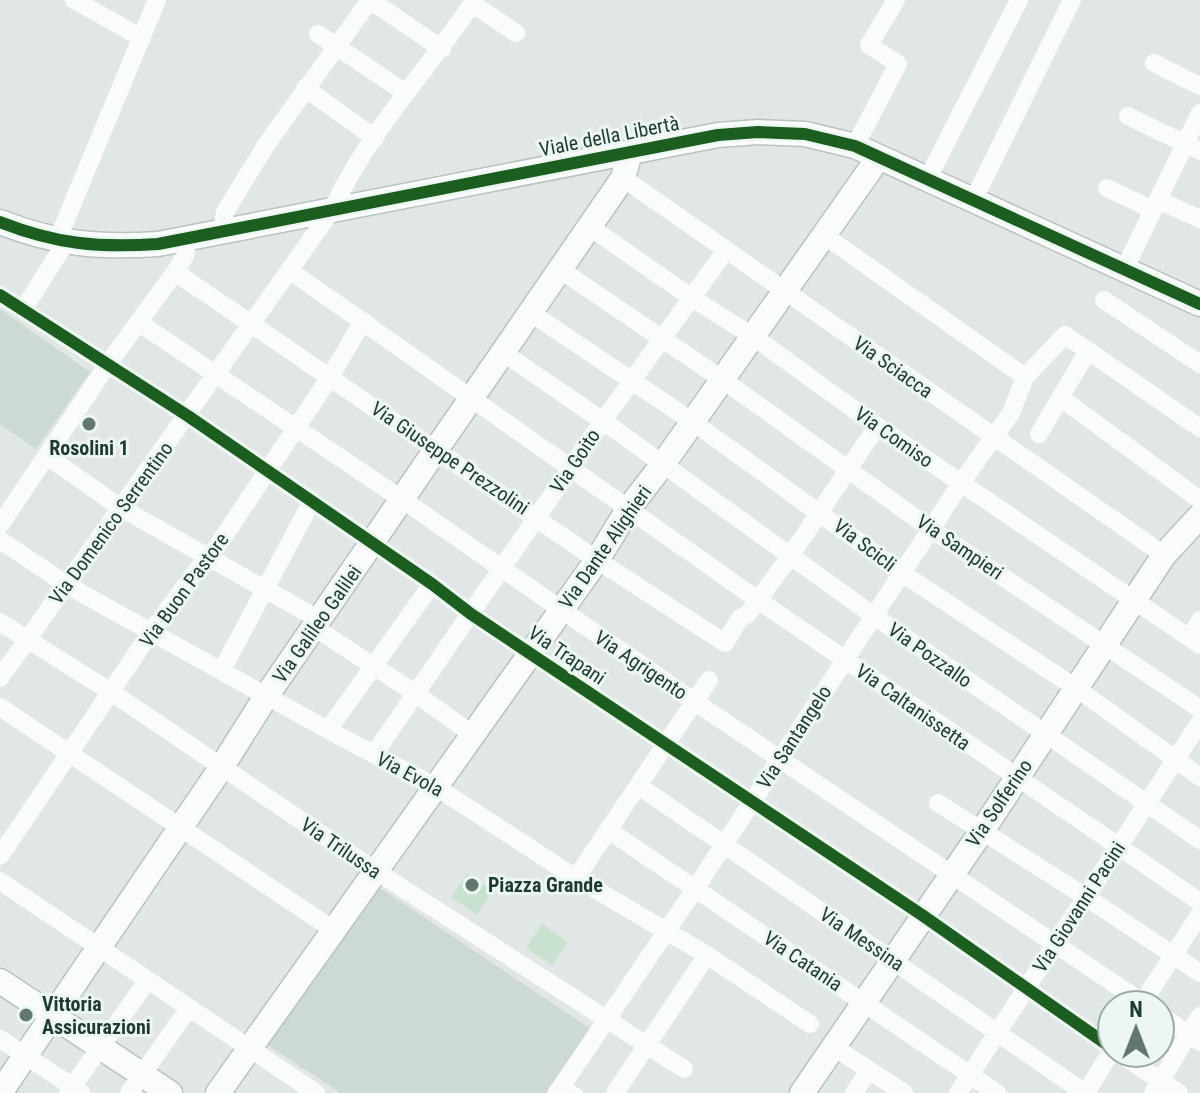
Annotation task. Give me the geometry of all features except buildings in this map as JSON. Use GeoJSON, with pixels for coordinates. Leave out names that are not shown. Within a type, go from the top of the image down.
{"type":"FeatureCollection","features":[{"type":"Feature","properties":{"kind":"street"},"geometry":{"type":"LineString","coordinates":[[74,0],[142,38]]}},
{"type":"Feature","properties":{"kind":"street"},"geometry":{"type":"LineString","coordinates":[[23,310],[62,242],[157,0]]}},
{"type":"Feature","properties":{"kind":"street"},"geometry":{"type":"LineString","coordinates":[[222,231],[225,212],[305,88],[370,0],[442,49]]}},
{"type":"Feature","properties":{"kind":"street"},"geometry":{"type":"LineString","coordinates":[[855,146],[898,64],[869,45],[896,0]]}},
{"type":"Feature","properties":{"kind":"street"},"geometry":{"type":"LineString","coordinates":[[927,180],[1019,0]]}},
{"type":"Feature","properties":{"kind":"street"},"geometry":{"type":"LineString","coordinates":[[973,201],[1072,0]]}},
{"type":"Feature","properties":{"kind":"street"},"geometry":{"type":"LineString","coordinates":[[474,2],[516,33]]}},
{"type":"Feature","properties":{"kind":"street","name":"Via Domenico Serrentino"},"geometry":{"type":"LineString","coordinates":[[0,678],[188,416],[332,210],[341,190],[406,93],[442,49],[474,2]]}},
{"type":"Feature","properties":{"kind":"street"},"geometry":{"type":"LineString","coordinates":[[318,34],[406,93]]}},
{"type":"Feature","properties":{"kind":"street"},"geometry":{"type":"LineString","coordinates":[[1154,63],[1200,86]]}},
{"type":"Feature","properties":{"kind":"street"},"geometry":{"type":"LineString","coordinates":[[305,88],[375,138]]}},
{"type":"Feature","properties":{"kind":"street"},"geometry":{"type":"LineString","coordinates":[[1124,270],[1155,205],[1193,147],[1200,113]]}},
{"type":"Feature","properties":{"kind":"street"},"geometry":{"type":"LineString","coordinates":[[1128,116],[1193,147]]}},
{"type":"Feature","properties":{"kind":"street","name":"Viale della Libertà"},"geometry":{"type":"LineString","coordinates":[[0,222],[62,242],[135,246],[718,135],[758,132],[805,134],[855,146],[1200,304]]}},
{"type":"Feature","properties":{"kind":"street","name":"Via Galileo Galilei"},"geometry":{"type":"LineString","coordinates":[[0,1093],[221,768],[267,695],[623,178],[630,153]]}},
{"type":"Feature","properties":{"kind":"street","name":"Via Dante Alighieri"},"geometry":{"type":"LineString","coordinates":[[218,1093],[562,611],[629,508],[754,337],[879,157]]}},
{"type":"Feature","properties":{"kind":"street","name":"Via Sciacca"},"geometry":{"type":"LineString","coordinates":[[623,178],[1164,555]]}},
{"type":"Feature","properties":{"kind":"street"},"geometry":{"type":"LineString","coordinates":[[1107,188],[1200,219]]}},
{"type":"Feature","properties":{"kind":"street","name":"Via Comiso"},"geometry":{"type":"LineString","coordinates":[[590,227],[1133,600],[1198,632]]}},
{"type":"Feature","properties":{"kind":"street"},"geometry":{"type":"LineString","coordinates":[[825,236],[1025,377],[1065,335],[1200,428]]}},
{"type":"Feature","properties":{"kind":"street"},"geometry":{"type":"LineString","coordinates":[[0,525],[108,364],[175,272],[185,256],[188,238]]}},
{"type":"Feature","properties":{"kind":"street","name":"Via Goito"},"geometry":{"type":"LineString","coordinates":[[374,754],[570,468],[726,250]]}},
{"type":"Feature","properties":{"kind":"street","name":"Via Caltanissetta"},"geometry":{"type":"LineString","coordinates":[[289,270],[758,600],[1200,902]]}},
{"type":"Feature","properties":{"kind":"street","name":"Via Sampieri"},"geometry":{"type":"LineString","coordinates":[[561,270],[723,380],[931,529],[1200,709]]}},
{"type":"Feature","properties":{"kind":"street","name":"Via Giuseppe Prezzolini"},"geometry":{"type":"LineString","coordinates":[[175,272],[597,560],[725,643],[740,618],[747,615],[758,600]]}},
{"type":"Feature","properties":{"kind":"street","name":"Via Trapani"},"geometry":{"type":"LineString","coordinates":[[0,295],[188,416],[471,614],[922,915],[1096,1038]]}},
{"type":"Feature","properties":{"kind":"street"},"geometry":{"type":"LineString","coordinates":[[1104,300],[1200,364]]}},
{"type":"Feature","properties":{"kind":"street","name":"Via Scicli"},"geometry":{"type":"LineString","coordinates":[[531,313],[693,422],[902,573],[1076,688],[1200,777]]}},
{"type":"Feature","properties":{"kind":"street","name":"Via Buon Pastore"},"geometry":{"type":"LineString","coordinates":[[0,856],[151,632],[216,548],[330,377],[363,321]]}},
{"type":"Feature","properties":{"kind":"street","name":"Via Agrigento"},"geometry":{"type":"LineString","coordinates":[[138,322],[1120,989]]}},
{"type":"Feature","properties":{"kind":"street","name":"Via Pozzallo"},"geometry":{"type":"LineString","coordinates":[[502,352],[874,616],[1200,840]]}},
{"type":"Feature","properties":{"kind":"street"},"geometry":{"type":"LineString","coordinates":[[1039,434],[1087,352]]}},
{"type":"Feature","properties":{"kind":"street","name":"Via Santangelo"},"geometry":{"type":"LineString","coordinates":[[566,1090],[606,1021],[961,483],[1011,413],[1025,377]]}},
{"type":"Feature","properties":{"kind":"street"},"geometry":{"type":"LineString","coordinates":[[1061,398],[1200,500]]}},
{"type":"Feature","properties":{"kind":"street"},"geometry":{"type":"LineString","coordinates":[[758,600],[877,426]]}},
{"type":"Feature","properties":{"kind":"street"},"geometry":{"type":"LineString","coordinates":[[47,456],[121,508],[265,589],[473,735]]}},
{"type":"Feature","properties":{"kind":"street"},"geometry":{"type":"LineString","coordinates":[[222,670],[312,501]]}},
{"type":"Feature","properties":{"kind":"street","name":"Via Solferino"},"geometry":{"type":"LineString","coordinates":[[803,1093],[982,831],[1133,600],[1164,555],[1200,516]]}},
{"type":"Feature","properties":{"kind":"street","name":"Via Evola"},"geometry":{"type":"LineString","coordinates":[[0,540],[67,585],[436,787],[576,878],[707,955],[810,1024]]}},
{"type":"Feature","properties":{"kind":"street"},"geometry":{"type":"LineString","coordinates":[[328,730],[432,584]]}},
{"type":"Feature","properties":{"kind":"street","name":"Via Trilussa"},"geometry":{"type":"LineString","coordinates":[[0,622],[111,692],[376,871],[684,1069]]}},
{"type":"Feature","properties":{"kind":"street"},"geometry":{"type":"LineString","coordinates":[[576,878],[709,680]]}},
{"type":"Feature","properties":{"kind":"street"},"geometry":{"type":"LineString","coordinates":[[0,707],[334,930]]}},
{"type":"Feature","properties":{"kind":"street","name":"Via Giovanni Pacini"},"geometry":{"type":"LineString","coordinates":[[958,1093],[1200,722]]}},
{"type":"Feature","properties":{"kind":"street","name":"Via Messina"},"geometry":{"type":"LineString","coordinates":[[639,786],[1086,1093]]}},
{"type":"Feature","properties":{"kind":"street"},"geometry":{"type":"LineString","coordinates":[[938,803],[1200,973]]}},
{"type":"Feature","properties":{"kind":"street","name":"Via Catania"},"geometry":{"type":"LineString","coordinates":[[608,830],[997,1093]]}},
{"type":"Feature","properties":{"kind":"street"},"geometry":{"type":"LineString","coordinates":[[0,881],[316,1093]]}},
{"type":"Feature","properties":{"kind":"street"},"geometry":{"type":"LineString","coordinates":[[1153,989],[1200,914]]}},
{"type":"Feature","properties":{"kind":"street"},"geometry":{"type":"LineString","coordinates":[[615,1093],[707,955]]}},
{"type":"Feature","properties":{"kind":"street"},"geometry":{"type":"LineString","coordinates":[[0,981],[99,1048],[136,1084],[170,1093]]}},
{"type":"Feature","properties":{"kind":"street"},"geometry":{"type":"LineString","coordinates":[[0,1039],[74,1091],[99,1048],[147,981]]}},
{"type":"Feature","properties":{"kind":"street"},"geometry":{"type":"LineString","coordinates":[[136,1084],[189,1008]]}},
{"type":"Feature","properties":{"kind":"street"},"geometry":{"type":"LineString","coordinates":[[1157,1087],[1194,1039],[1200,1016]]}},
{"type":"Feature","properties":{"kind":"street"},"geometry":{"type":"LineString","coordinates":[[1176,1026],[1194,1039]]}},
{"type":"Feature","properties":{"kind":"street"},"geometry":{"type":"LineString","coordinates":[[834,1047],[904,1093]]}},
{"type":"Feature","properties":{"kind":"street"},"geometry":{"type":"LineString","coordinates":[[1086,1093],[1100,1069]]}},
{"type":"Feature","properties":{"kind":"street"},"geometry":{"type":"LineString","coordinates":[[1137,1069],[1157,1087],[1179,1093]]}},
{"type":"Feature","properties":{"kind":"street"},"geometry":{"type":"LineString","coordinates":[[854,1093],[869,1070]]}},
{"type":"Feature","properties":{"kind":"shaded area"},"geometry":{"type":"Polygon","coordinates":[[[0,309],[90,372],[36,449],[0,424],[0,309]]]}},
{"type":"Feature","properties":{"kind":"shaded area"},"geometry":{"type":"Polygon","coordinates":[[[380,888],[591,1029],[545,1093],[341,1093],[266,1044],[380,888]]]}},
{"type":"Feature","properties":{"kind":"green space"},"geometry":{"type":"Polygon","coordinates":[[[467,874],[493,891],[477,915],[451,897],[467,874]]]}},
{"type":"Feature","properties":{"kind":"green space"},"geometry":{"type":"Polygon","coordinates":[[[542,924],[568,942],[552,965],[526,948],[542,924]]]}},
{"type":"Feature","properties":{"kind":"cycle path"},"geometry":{"type":"LineString","coordinates":[[0,222],[78,243],[158,244],[718,135],[758,132],[805,134],[855,146],[1200,304]]}},
{"type":"Feature","properties":{"kind":"cycle path"},"geometry":{"type":"LineString","coordinates":[[0,295],[188,416],[471,614],[922,915],[1096,1037]]}},
{"type":"Feature","properties":{"kind":"place","name":"Rosolini 1"},"geometry":{"type":"Point","coordinates":[89,424]}},
{"type":"Feature","properties":{"kind":"place","name":"Piazza Grande"},"geometry":{"type":"Point","coordinates":[472,885]}},
{"type":"Feature","properties":{"kind":"place","name":"Vittoria Assicurazioni"},"geometry":{"type":"Point","coordinates":[26,1015]}}]}
